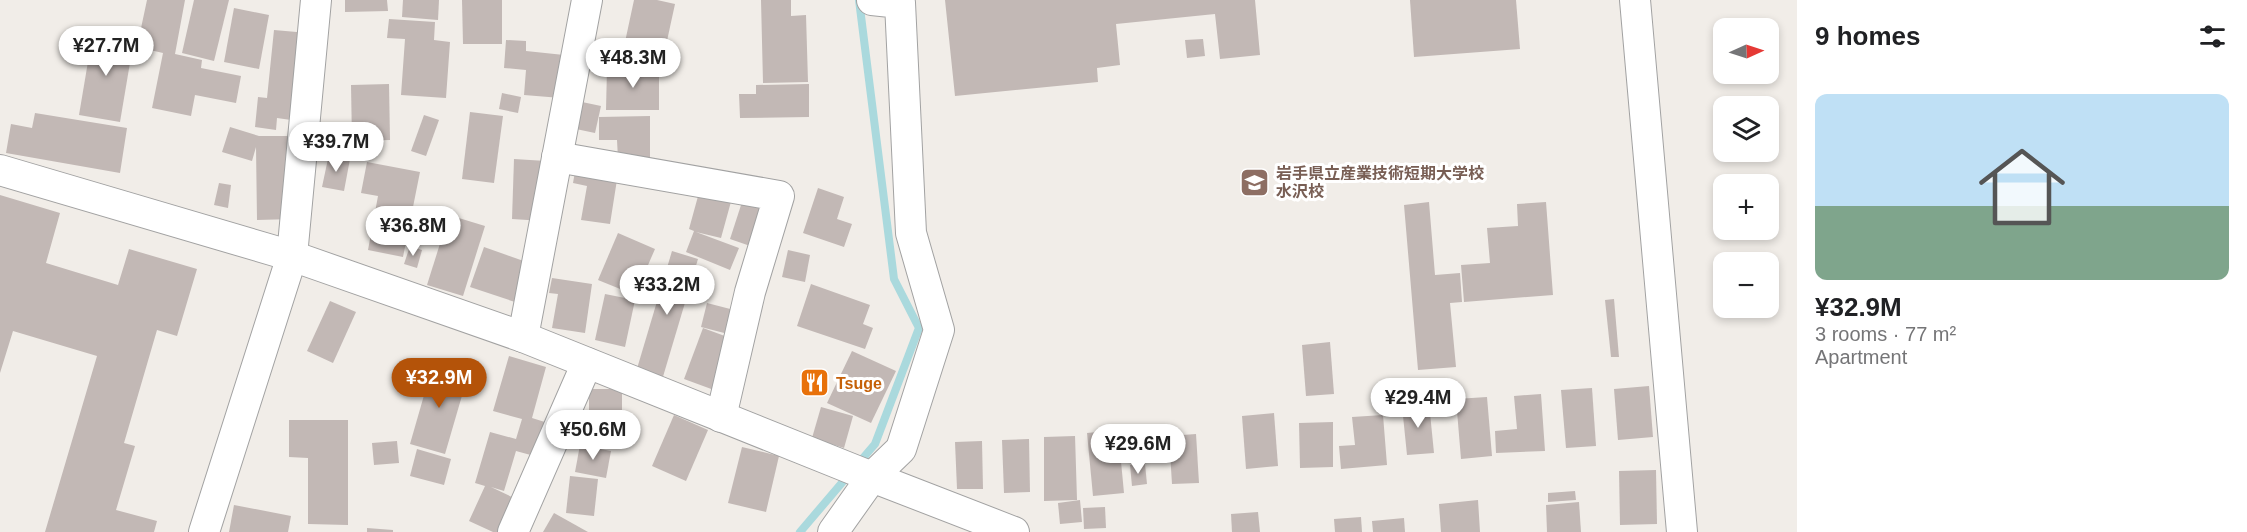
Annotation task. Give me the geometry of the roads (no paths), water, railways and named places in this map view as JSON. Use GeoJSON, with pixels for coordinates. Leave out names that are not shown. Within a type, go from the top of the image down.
{"type":"FeatureCollection","features":[{"type":"Feature","properties":{"kind":"street"},"geometry":{"type":"LineString","coordinates":[[204,532],[292,256],[316,0]]}},
{"type":"Feature","properties":{"kind":"street"},"geometry":{"type":"LineString","coordinates":[[523,337],[587,0]]}},
{"type":"Feature","properties":{"kind":"street"},"geometry":{"type":"LineString","coordinates":[[833,532],[872,477],[901,449],[939,330],[911,233],[900,3],[873,0]]}},
{"type":"Feature","properties":{"kind":"street"},"geometry":{"type":"LineString","coordinates":[[1635,0],[1682,532]]}},
{"type":"Feature","properties":{"kind":"street"},"geometry":{"type":"LineString","coordinates":[[557,157],[779,196],[750,292],[721,417]]}},
{"type":"Feature","properties":{"kind":"street"},"geometry":{"type":"LineString","coordinates":[[0,170],[292,256],[523,337],[1014,532]]}},
{"type":"Feature","properties":{"kind":"street"},"geometry":{"type":"LineString","coordinates":[[513,532],[587,363]]}},
{"type":"Feature","properties":{"kind":"waterway"},"geometry":{"type":"LineString","coordinates":[[800,532],[875,444],[919,328],[894,279],[859,0]]}},
{"type":"Feature","properties":{"kind":"place","name":"岩手県立産業技術短期大学校 水沢校"},"geometry":{"type":"Point","coordinates":[1255,182]}},
{"type":"Feature","properties":{"kind":"place","name":"Tsuge"},"geometry":{"type":"Point","coordinates":[815,383]}}]}
